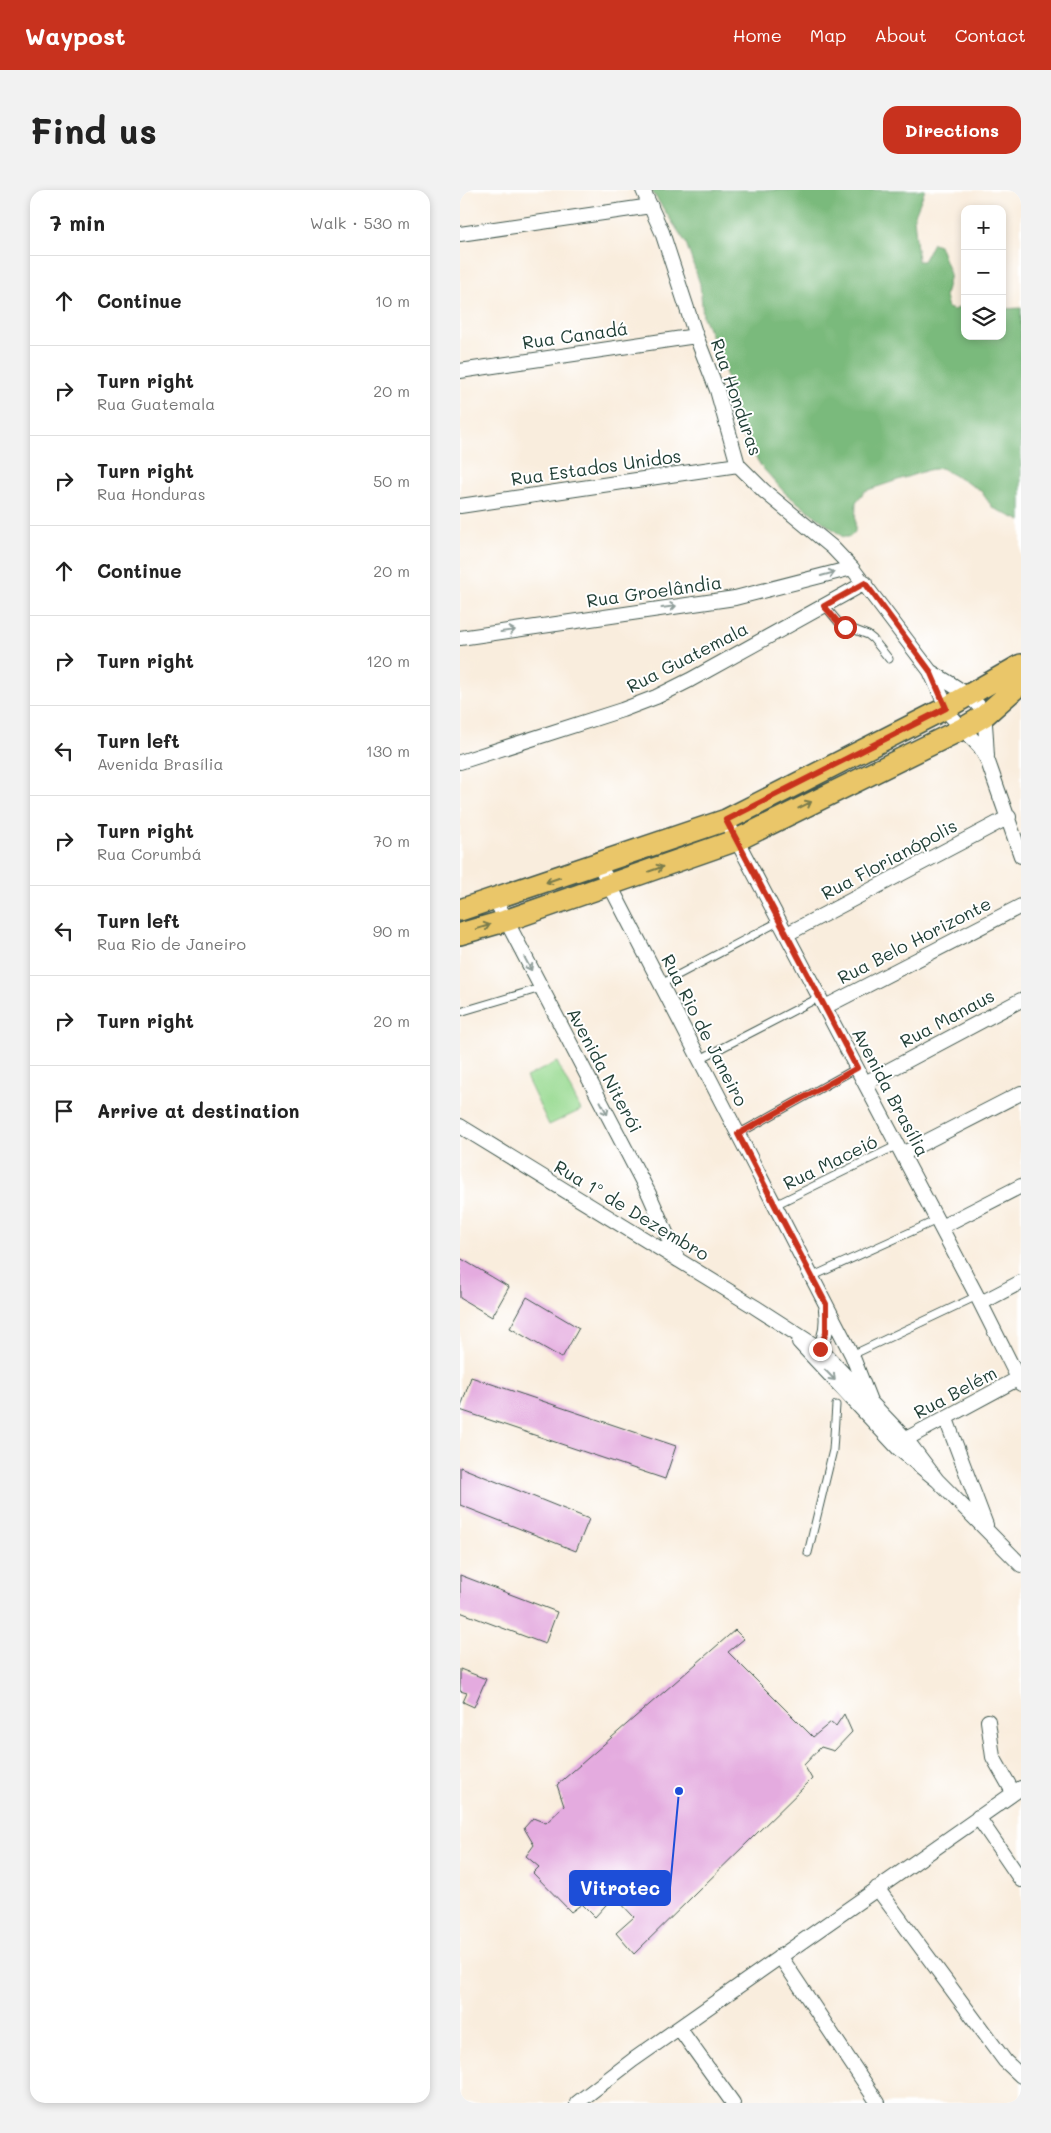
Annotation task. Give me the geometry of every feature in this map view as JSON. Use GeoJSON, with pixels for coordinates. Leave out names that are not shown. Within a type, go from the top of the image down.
{"type":"FeatureCollection","features":[{"type":"Feature","properties":{"kind":"main road"},"geometry":{"type":"LineString","coordinates":[[460,910],[726,820],[946,708],[1021,665]]}},
{"type":"Feature","properties":{"kind":"main road"},"geometry":{"type":"LineString","coordinates":[[460,934],[610,885],[737,840],[962,729],[984,716],[1021,683]]}},
{"type":"Feature","properties":{"kind":"street","name":"Rua Honduras"},"geometry":{"type":"LineString","coordinates":[[643,190],[662,232],[696,336],[717,390],[738,465],[764,491],[832,547],[852,568],[930,671]]}},
{"type":"Feature","properties":{"kind":"street"},"geometry":{"type":"LineString","coordinates":[[460,234],[651,206]]}},
{"type":"Feature","properties":{"kind":"street","name":"Rua Canadá"},"geometry":{"type":"LineString","coordinates":[[460,371],[696,336]]}},
{"type":"Feature","properties":{"kind":"street","name":"Rua Estados Unidos"},"geometry":{"type":"LineString","coordinates":[[460,506],[738,465]]}},
{"type":"Feature","properties":{"kind":"street","name":"Rua Groelândia"},"geometry":{"type":"LineString","coordinates":[[460,638],[735,598],[852,568]]}},
{"type":"Feature","properties":{"kind":"street","name":"Rua Guatemala"},"geometry":{"type":"LineString","coordinates":[[460,762],[622,710],[656,697],[865,583]]}},
{"type":"Feature","properties":{"kind":"street"},"geometry":{"type":"LineString","coordinates":[[930,671],[976,702],[984,716],[987,759]]}},
{"type":"Feature","properties":{"kind":"street"},"geometry":{"type":"LineString","coordinates":[[930,671],[946,708],[987,759],[1021,856]]}},
{"type":"Feature","properties":{"kind":"street","name":"Rua Florianópolis"},"geometry":{"type":"LineString","coordinates":[[786,934],[1008,817]]}},
{"type":"Feature","properties":{"kind":"street","name":"Avenida Brasília"},"geometry":{"type":"LineString","coordinates":[[726,820],[1020,1380]]}},
{"type":"Feature","properties":{"kind":"street","name":"Rua Rio de Janeiro"},"geometry":{"type":"LineString","coordinates":[[599,864],[811,1277],[850,1349],[870,1401]]}},
{"type":"Feature","properties":{"kind":"street","name":"Avenida Niterói"},"geometry":{"type":"LineString","coordinates":[[495,899],[649,1194],[678,1260]]}},
{"type":"Feature","properties":{"kind":"street","name":"Rua Belo Horizonte"},"geometry":{"type":"LineString","coordinates":[[822,1002],[1021,906]]}},
{"type":"Feature","properties":{"kind":"street","name":"Rua Manaus"},"geometry":{"type":"LineString","coordinates":[[865,1083],[1021,1000]]}},
{"type":"Feature","properties":{"kind":"street"},"geometry":{"type":"LineString","coordinates":[[900,1150],[1021,1093]]}},
{"type":"Feature","properties":{"kind":"street","name":"Rua 1º de Dezembro"},"geometry":{"type":"LineString","coordinates":[[460,1126],[819,1348],[906,1439],[937,1480]]}},
{"type":"Feature","properties":{"kind":"street"},"geometry":{"type":"LineString","coordinates":[[939,1223],[1021,1186]]}},
{"type":"Feature","properties":{"kind":"street"},"geometry":{"type":"LineString","coordinates":[[979,1299],[1021,1282]]}},
{"type":"Feature","properties":{"kind":"street"},"geometry":{"type":"LineString","coordinates":[[819,1348],[826,1332],[826,1304]]}},
{"type":"Feature","properties":{"kind":"street"},"geometry":{"type":"LineString","coordinates":[[819,1348],[839,1340],[850,1349]]}},
{"type":"Feature","properties":{"kind":"street","name":"Rua 1º de Dezembro"},"geometry":{"type":"LineString","coordinates":[[819,1348],[871,1418],[898,1448],[937,1480],[1021,1565]]}},
{"type":"Feature","properties":{"kind":"street","name":"Rua Belém"},"geometry":{"type":"LineString","coordinates":[[906,1439],[1020,1380]]}},
{"type":"Feature","properties":{"kind":"street"},"geometry":{"type":"LineString","coordinates":[[871,1418],[906,1439]]}},
{"type":"Feature","properties":{"kind":"street"},"geometry":{"type":"LineString","coordinates":[[946,1419],[988,1531]]}},
{"type":"Feature","properties":{"kind":"street"},"geometry":{"type":"LineString","coordinates":[[577,2103],[633,2060],[1017,1790],[993,1757],[988,1721]]}},
{"type":"Feature","properties":{"kind":"street"},"geometry":{"type":"LineString","coordinates":[[978,1817],[1021,1880]]}},
{"type":"Feature","properties":{"kind":"street"},"geometry":{"type":"LineString","coordinates":[[877,1888],[1005,2061],[1021,2076]]}},
{"type":"Feature","properties":{"kind":"street"},"geometry":{"type":"LineString","coordinates":[[780,1956],[878,2103]]}},
{"type":"Feature","properties":{"kind":"street"},"geometry":{"type":"LineString","coordinates":[[679,2028],[733,2103]]}},
{"type":"Feature","properties":{"kind":"lane"},"geometry":{"type":"LineString","coordinates":[[824,606],[840,624],[873,639],[889,659]]}},
{"type":"Feature","properties":{"kind":"lane"},"geometry":{"type":"LineString","coordinates":[[661,984],[780,921]]}},
{"type":"Feature","properties":{"kind":"lane"},"geometry":{"type":"LineString","coordinates":[[460,1012],[541,988]]}},
{"type":"Feature","properties":{"kind":"lane"},"geometry":{"type":"LineString","coordinates":[[700,1059],[822,1002]]}},
{"type":"Feature","properties":{"kind":"lane"},"geometry":{"type":"LineString","coordinates":[[738,1134],[857,1068]]}},
{"type":"Feature","properties":{"kind":"lane","name":"Rua Maceió"},"geometry":{"type":"LineString","coordinates":[[775,1205],[900,1150]]}},
{"type":"Feature","properties":{"kind":"lane"},"geometry":{"type":"LineString","coordinates":[[811,1277],[939,1223]]}},
{"type":"Feature","properties":{"kind":"lane"},"geometry":{"type":"LineString","coordinates":[[850,1349],[979,1299]]}},
{"type":"Feature","properties":{"kind":"lane"},"geometry":{"type":"LineString","coordinates":[[808,1553],[831,1458],[836,1405]]}},
{"type":"Feature","properties":{"kind":"green space"},"geometry":{"type":"Polygon","coordinates":[[[651,190],[925,190],[914,217],[918,261],[923,261],[933,243],[939,245],[950,274],[945,296],[948,308],[954,310],[961,306],[961,340],[1006,340],[1006,309],[1021,308],[1021,521],[993,508],[980,490],[941,468],[928,470],[865,491],[856,502],[855,532],[850,537],[843,537],[785,493],[761,466],[741,434],[723,362],[703,317],[700,284],[686,243],[651,190]]]}},
{"type":"Feature","properties":{"kind":"green space"},"geometry":{"type":"Polygon","coordinates":[[[557,1062],[581,1110],[549,1125],[526,1077],[557,1062]]]}},
{"type":"Feature","properties":{"kind":"building"},"geometry":{"type":"Polygon","coordinates":[[[460,1258],[509,1287],[492,1317],[460,1298],[460,1258]]]}},
{"type":"Feature","properties":{"kind":"building"},"geometry":{"type":"Polygon","coordinates":[[[527,1297],[579,1328],[562,1358],[510,1328],[527,1297]]]}},
{"type":"Feature","properties":{"kind":"building"},"geometry":{"type":"Polygon","coordinates":[[[471,1377],[676,1446],[665,1479],[460,1410],[471,1377]]]}},
{"type":"Feature","properties":{"kind":"building"},"geometry":{"type":"Polygon","coordinates":[[[460,1467],[589,1519],[576,1551],[460,1505],[460,1467]]]}},
{"type":"Feature","properties":{"kind":"building"},"geometry":{"type":"Polygon","coordinates":[[[460,1575],[557,1612],[545,1644],[460,1612],[460,1575]]]}},
{"type":"Feature","properties":{"kind":"building"},"geometry":{"type":"Polygon","coordinates":[[[735,1630],[744,1639],[728,1652],[813,1737],[831,1722],[836,1726],[844,1714],[852,1732],[834,1751],[821,1747],[804,1765],[812,1779],[634,1954],[616,1933],[634,1917],[614,1896],[595,1917],[582,1904],[571,1912],[533,1873],[539,1867],[526,1856],[534,1845],[524,1828],[533,1818],[546,1823],[564,1806],[557,1785],[735,1630]]]}},
{"type":"Feature","properties":{"kind":"building"},"geometry":{"type":"Polygon","coordinates":[[[460,1669],[486,1679],[474,1707],[463,1702],[467,1693],[460,1691],[460,1669]]]}},
{"type":"Feature","properties":{"kind":"place","name":"Vitrotec"},"geometry":{"type":"Point","coordinates":[679,1791]}},
{"type":"Feature","properties":{"kind":"route"},"geometry":{"type":"LineString","coordinates":[[820,1349],[826,1332],[826,1304],[738,1134],[857,1068],[726,820],[946,708],[930,671],[865,583],[824,606],[845,627]]}}]}
